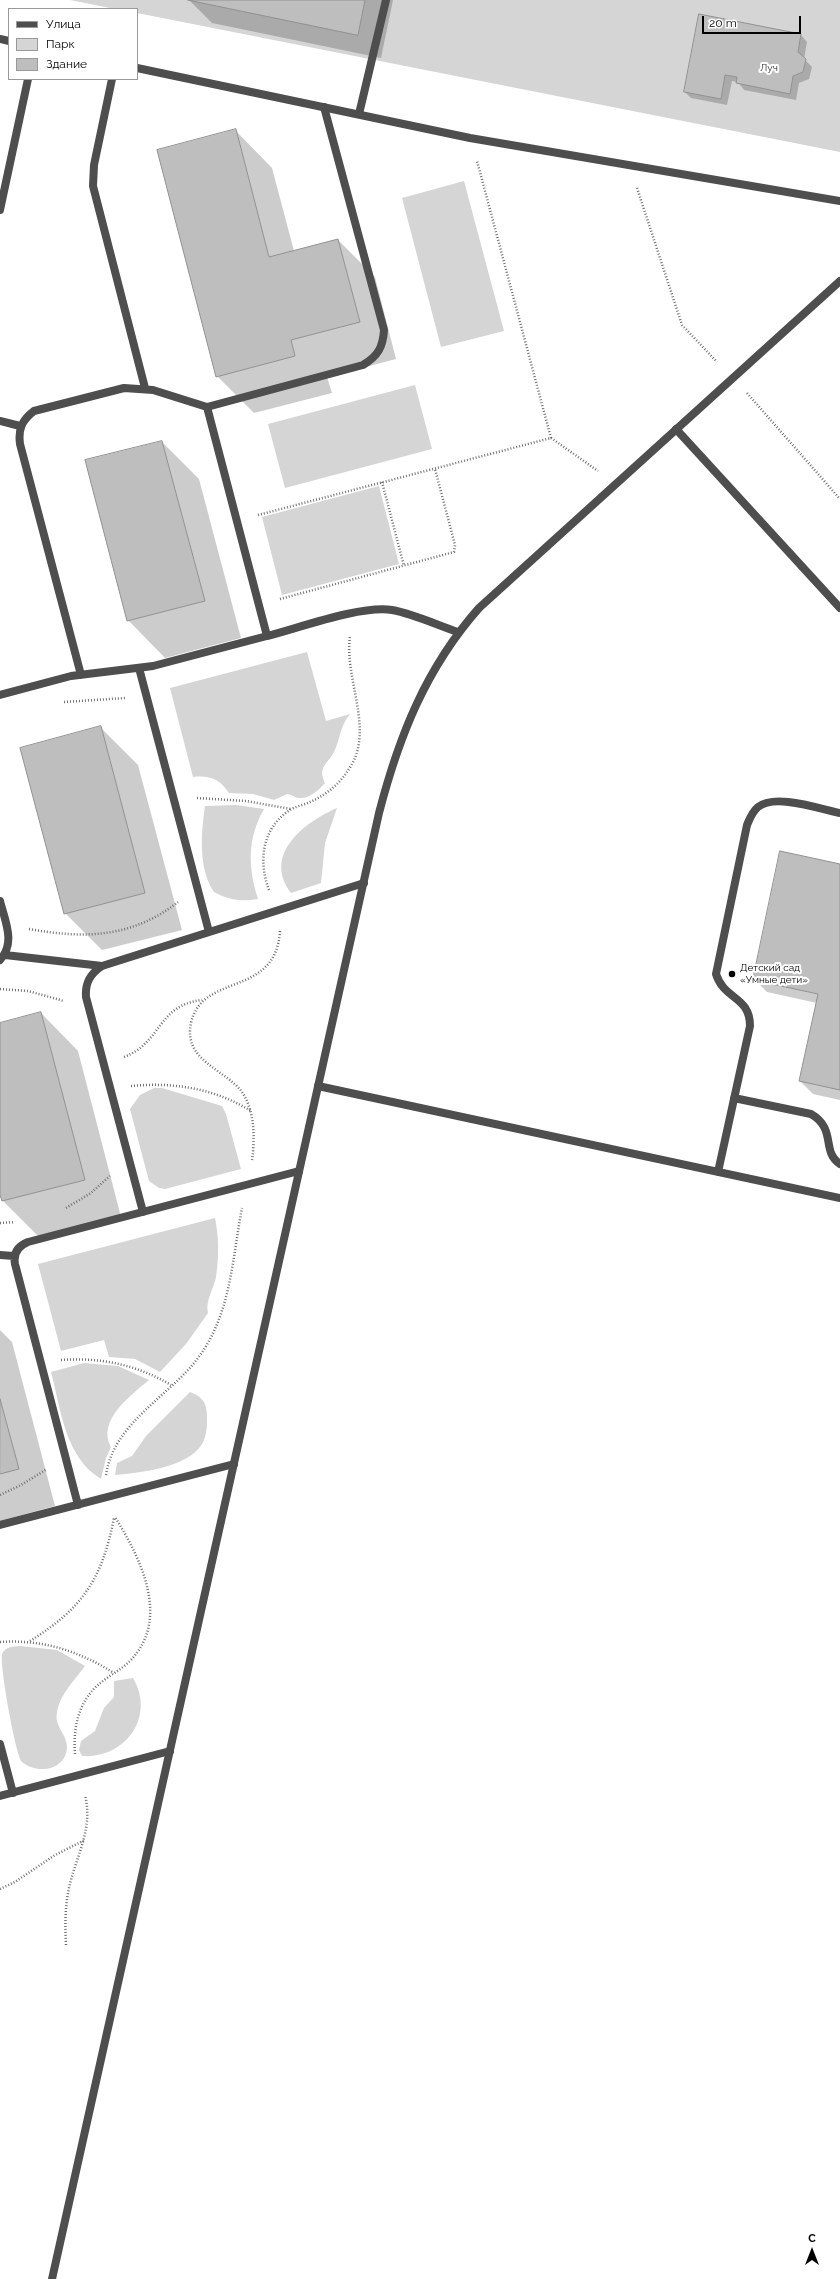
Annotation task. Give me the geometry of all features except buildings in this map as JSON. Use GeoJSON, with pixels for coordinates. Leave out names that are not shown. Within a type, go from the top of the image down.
{"type":"FeatureCollection","features":[{"type":"Feature","properties":{"kind":"street"},"geometry":{"type":"LineString","coordinates":[[359,114],[386,0]]}},
{"type":"Feature","properties":{"kind":"street"},"geometry":{"type":"LineString","coordinates":[[138,68],[470,138],[840,201]]}},
{"type":"Feature","properties":{"kind":"street"},"geometry":{"type":"LineString","coordinates":[[0,210],[28,80]]}},
{"type":"Feature","properties":{"kind":"street"},"geometry":{"type":"LineString","coordinates":[[112,80],[94,165],[93,186],[145,388]]}},
{"type":"Feature","properties":{"kind":"street"},"geometry":{"type":"LineString","coordinates":[[81,674],[20,444],[20,426],[25,417],[34,411],[124,388],[145,388],[206,407],[363,366],[373,359],[383,342],[384,330],[324,107]]}},
{"type":"Feature","properties":{"kind":"street"},"geometry":{"type":"LineString","coordinates":[[52,2279],[379,812],[393,760],[410,717],[432,672],[458,632],[488,600],[840,281]]}},
{"type":"Feature","properties":{"kind":"street"},"geometry":{"type":"LineString","coordinates":[[206,407],[267,636]]}},
{"type":"Feature","properties":{"kind":"street"},"geometry":{"type":"LineString","coordinates":[[0,421],[20,426]]}},
{"type":"Feature","properties":{"kind":"street"},"geometry":{"type":"LineString","coordinates":[[676,429],[840,608]]}},
{"type":"Feature","properties":{"kind":"street"},"geometry":{"type":"LineString","coordinates":[[0,695],[81,674],[140,668],[369,610],[391,610],[458,632]]}},
{"type":"Feature","properties":{"kind":"street"},"geometry":{"type":"LineString","coordinates":[[140,668],[209,932]]}},
{"type":"Feature","properties":{"kind":"street"},"geometry":{"type":"LineString","coordinates":[[718,1172],[750,1026],[750,1015],[742,1001],[724,990],[716,974],[747,825],[752,813],[760,806],[771,801],[786,802],[840,813]]}},
{"type":"Feature","properties":{"kind":"street"},"geometry":{"type":"LineString","coordinates":[[143,1212],[86,997],[87,983],[90,976],[102,966],[364,883]]}},
{"type":"Feature","properties":{"kind":"street"},"geometry":{"type":"LineString","coordinates":[[0,901],[9,942],[2,958],[102,966]]}},
{"type":"Feature","properties":{"kind":"street"},"geometry":{"type":"LineString","coordinates":[[318,1086],[840,1198]]}},
{"type":"Feature","properties":{"kind":"street"},"geometry":{"type":"LineString","coordinates":[[734,1098],[811,1114],[818,1119],[827,1132],[833,1157],[840,1164]]}},
{"type":"Feature","properties":{"kind":"street"},"geometry":{"type":"LineString","coordinates":[[78,1505],[16,1269],[14,1256],[20,1246],[28,1242],[299,1171]]}},
{"type":"Feature","properties":{"kind":"street"},"geometry":{"type":"LineString","coordinates":[[0,1255],[14,1256]]}},
{"type":"Feature","properties":{"kind":"street"},"geometry":{"type":"LineString","coordinates":[[0,1525],[234,1464]]}},
{"type":"Feature","properties":{"kind":"street"},"geometry":{"type":"LineString","coordinates":[[0,1744],[13,1793]]}},
{"type":"Feature","properties":{"kind":"street"},"geometry":{"type":"LineString","coordinates":[[0,1796],[170,1751]]}},
{"type":"Feature","properties":{"kind":"path"},"geometry":{"type":"LineString","coordinates":[[470,138],[551,438],[616,483]]}},
{"type":"Feature","properties":{"kind":"path"},"geometry":{"type":"LineString","coordinates":[[630,165],[682,325],[733,378],[840,499]]}},
{"type":"Feature","properties":{"kind":"path"},"geometry":{"type":"LineString","coordinates":[[236,521],[551,438]]}},
{"type":"Feature","properties":{"kind":"path"},"geometry":{"type":"LineString","coordinates":[[259,605],[451,554],[455,549],[435,469]]}},
{"type":"Feature","properties":{"kind":"path"},"geometry":{"type":"LineString","coordinates":[[382,482],[404,566]]}},
{"type":"Feature","properties":{"kind":"path"},"geometry":{"type":"LineString","coordinates":[[110,1496],[106,1476],[116,1446],[139,1417],[198,1358],[216,1326],[225,1304],[232,1277],[238,1231],[253,1155],[251,1111],[243,1093],[235,1083],[202,1060],[194,1048],[191,1025],[195,1011],[203,1000],[213,992],[248,980],[264,968],[272,957],[280,937],[280,927],[264,878],[262,863],[263,850],[269,833],[279,819],[291,809],[325,795],[336,786],[347,773],[356,755],[359,744],[360,722],[349,650],[356,613]]}},
{"type":"Feature","properties":{"kind":"path"},"geometry":{"type":"LineString","coordinates":[[59,703],[89,699],[147,699]]}},
{"type":"Feature","properties":{"kind":"path"},"geometry":{"type":"LineString","coordinates":[[174,799],[246,801],[291,809]]}},
{"type":"Feature","properties":{"kind":"path"},"geometry":{"type":"LineString","coordinates":[[6,923],[58,934],[89,936],[119,932],[150,921],[188,895],[196,884]]}},
{"type":"Feature","properties":{"kind":"path"},"geometry":{"type":"LineString","coordinates":[[0,989],[28,991],[55,997],[81,1007],[91,1014]]}},
{"type":"Feature","properties":{"kind":"path"},"geometry":{"type":"LineString","coordinates":[[104,1063],[130,1055],[141,1048],[175,1008],[184,1004],[203,1000]]}},
{"type":"Feature","properties":{"kind":"path"},"geometry":{"type":"LineString","coordinates":[[111,1090],[154,1084],[184,1086],[214,1093],[251,1111]]}},
{"type":"Feature","properties":{"kind":"path"},"geometry":{"type":"LineString","coordinates":[[59,1211],[91,1193],[114,1173],[128,1155]]}},
{"type":"Feature","properties":{"kind":"path"},"geometry":{"type":"LineString","coordinates":[[0,1223],[20,1221]]}},
{"type":"Feature","properties":{"kind":"path"},"geometry":{"type":"LineString","coordinates":[[41,1364],[79,1359],[118,1363],[154,1375],[171,1385]]}},
{"type":"Feature","properties":{"kind":"path"},"geometry":{"type":"LineString","coordinates":[[0,1495],[40,1475],[65,1454]]}},
{"type":"Feature","properties":{"kind":"path"},"geometry":{"type":"LineString","coordinates":[[30,1641],[62,1620],[80,1602],[92,1585],[105,1554],[115,1516],[132,1545],[140,1565],[150,1597],[151,1613],[148,1628],[138,1651],[129,1662],[98,1684],[88,1696],[76,1721],[73,1738],[74,1751],[88,1806],[89,1820],[85,1840],[68,1893],[65,1913],[66,1945]]}},
{"type":"Feature","properties":{"kind":"path"},"geometry":{"type":"LineString","coordinates":[[0,1642],[30,1641],[62,1648],[86,1657],[114,1674]]}},
{"type":"Feature","properties":{"kind":"path"},"geometry":{"type":"LineString","coordinates":[[0,1889],[15,1882],[55,1855],[85,1840]]}},
{"type":"Feature","properties":{"kind":"green space","name":"Луч"},"geometry":{"type":"Polygon","coordinates":[[[70,0],[840,0],[840,152],[138,13],[138,8],[110,8],[70,0]]]}},
{"type":"Feature","properties":{"kind":"green space"},"geometry":{"type":"Polygon","coordinates":[[[464,181],[504,331],[441,347],[402,198],[464,181]]]}},
{"type":"Feature","properties":{"kind":"green space"},"geometry":{"type":"Polygon","coordinates":[[[415,385],[432,449],[285,488],[268,424],[415,385]]]}},
{"type":"Feature","properties":{"kind":"green space"},"geometry":{"type":"Polygon","coordinates":[[[379,486],[399,564],[282,595],[262,517],[379,486]]]}},
{"type":"Feature","properties":{"kind":"green space"},"geometry":{"type":"Polygon","coordinates":[[[307,652],[326,721],[350,714],[342,728],[334,752],[322,770],[325,783],[323,786],[314,794],[303,798],[298,798],[287,794],[274,800],[253,794],[229,793],[222,784],[214,779],[209,777],[193,777],[170,688],[307,652]]]}},
{"type":"Feature","properties":{"kind":"green space"},"geometry":{"type":"Polygon","coordinates":[[[236,805],[264,809],[254,831],[251,853],[252,876],[258,899],[235,900],[214,892],[205,872],[202,850],[202,827],[205,806],[236,805]]]}},
{"type":"Feature","properties":{"kind":"green space"},"geometry":{"type":"Polygon","coordinates":[[[337,808],[325,843],[321,883],[291,893],[283,879],[281,865],[284,853],[291,841],[301,831],[312,822],[337,808]]]}},
{"type":"Feature","properties":{"kind":"green space"},"geometry":{"type":"Polygon","coordinates":[[[154,1088],[162,1088],[222,1106],[226,1114],[241,1169],[165,1189],[159,1188],[149,1181],[130,1109],[140,1095],[154,1088]]]}},
{"type":"Feature","properties":{"kind":"green space"},"geometry":{"type":"Polygon","coordinates":[[[215,1218],[218,1240],[218,1262],[216,1277],[207,1308],[208,1313],[186,1344],[160,1372],[135,1359],[109,1357],[104,1340],[61,1351],[38,1264],[215,1218]]]}},
{"type":"Feature","properties":{"kind":"green space"},"geometry":{"type":"Polygon","coordinates":[[[84,1363],[118,1366],[149,1380],[125,1401],[112,1418],[108,1428],[108,1437],[111,1447],[106,1458],[101,1479],[89,1470],[79,1458],[72,1445],[66,1432],[51,1372],[84,1363]]]}},
{"type":"Feature","properties":{"kind":"green space"},"geometry":{"type":"Polygon","coordinates":[[[190,1392],[201,1398],[205,1404],[207,1412],[205,1437],[196,1452],[175,1463],[163,1467],[137,1473],[115,1475],[117,1463],[132,1456],[146,1436],[190,1392]]]}},
{"type":"Feature","properties":{"kind":"green space"},"geometry":{"type":"Polygon","coordinates":[[[20,1646],[57,1650],[85,1666],[72,1682],[58,1706],[57,1722],[65,1738],[67,1747],[62,1761],[56,1766],[49,1768],[34,1768],[21,1761],[11,1724],[5,1690],[2,1654],[7,1648],[20,1646]]]}},
{"type":"Feature","properties":{"kind":"green space"},"geometry":{"type":"Polygon","coordinates":[[[133,1678],[139,1693],[141,1707],[138,1721],[132,1733],[123,1743],[111,1751],[97,1755],[82,1756],[79,1750],[81,1741],[95,1731],[104,1708],[114,1697],[114,1681],[133,1678]]]}},
{"type":"Feature","properties":{"kind":"place","name":"Детский сад «Умные дети»"},"geometry":{"type":"Point","coordinates":[732,974]}}]}
